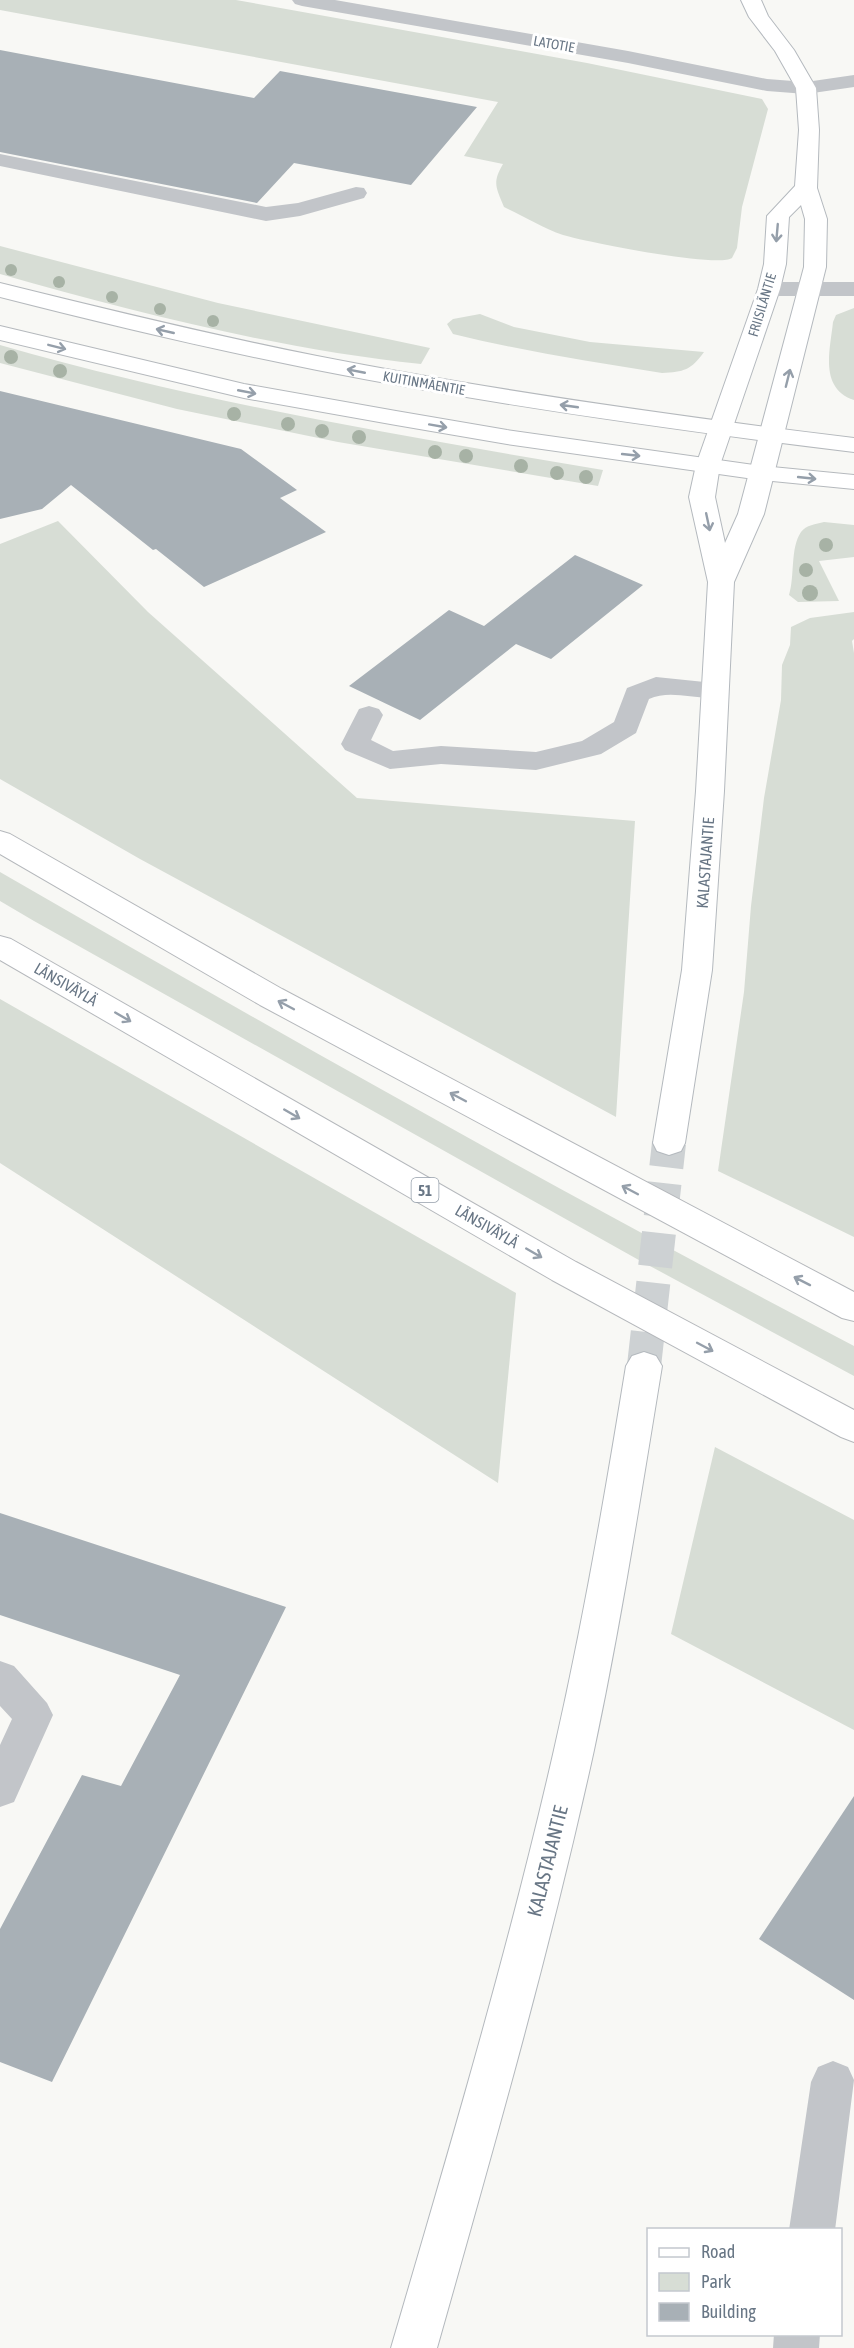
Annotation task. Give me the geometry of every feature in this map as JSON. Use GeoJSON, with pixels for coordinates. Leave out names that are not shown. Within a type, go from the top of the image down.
{"type":"FeatureCollection","features":[{"type":"Feature","properties":{"kind":"main road"},"geometry":{"type":"LineString","coordinates":[[751,0],[759,17],[784,50],[806,88],[809,130],[806,188],[816,219],[815,267],[773,434]]}},
{"type":"Feature","properties":{"kind":"main road","name":"FRIISILÄNTIE"},"geometry":{"type":"LineString","coordinates":[[720,427],[769,289],[774,264],[778,216],[806,188]]}},
{"type":"Feature","properties":{"kind":"main road","name":"KUITINMÄENTIE"},"geometry":{"type":"LineString","coordinates":[[0,290],[81,312],[214,342],[408,381],[854,445]]}},
{"type":"Feature","properties":{"kind":"main road"},"geometry":{"type":"LineString","coordinates":[[0,333],[244,391],[507,438],[761,473],[854,482]]}},
{"type":"Feature","properties":{"kind":"main road","name":"KALASTAJANTIE"},"geometry":{"type":"LineString","coordinates":[[669,1143],[698,969],[721,582],[702,497],[708,465],[720,427]]}},
{"type":"Feature","properties":{"kind":"main road","name":"KALASTAJANTIE"},"geometry":{"type":"LineString","coordinates":[[721,582],[751,514],[773,434]]}},
{"type":"Feature","properties":{"kind":"main road"},"geometry":{"type":"LineString","coordinates":[[0,841],[272,997],[854,1308]]}},
{"type":"Feature","properties":{"kind":"main road","name":"LÄNSIVÄYLÄ"},"geometry":{"type":"LineString","coordinates":[[0,946],[564,1271],[854,1427]]}},
{"type":"Feature","properties":{"kind":"main road","name":"KALASTAJANTIE"},"geometry":{"type":"LineString","coordinates":[[414,2348],[489,2088],[562,1803],[612,1563],[644,1366]]}},
{"type":"Feature","properties":{"kind":"street","name":"LATOTIE"},"geometry":{"type":"LineString","coordinates":[[302,0],[628,57],[766,85],[806,88],[854,81]]}},
{"type":"Feature","properties":{"kind":"street"},"geometry":{"type":"LineString","coordinates":[[0,160],[266,214],[300,209],[356,193]]}},
{"type":"Feature","properties":{"kind":"street"},"geometry":{"type":"LineString","coordinates":[[769,289],[854,289]]}},
{"type":"Feature","properties":{"kind":"street"},"geometry":{"type":"LineString","coordinates":[[369,715],[355,744],[390,760],[441,755],[536,761],[591,748],[626,727],[638,694],[656,685],[714,690]]}},
{"type":"Feature","properties":{"kind":"street"},"geometry":{"type":"LineString","coordinates":[[0,1678],[33,1715],[0,1789]]}},
{"type":"Feature","properties":{"kind":"street"},"geometry":{"type":"LineString","coordinates":[[812,2228],[833,2082]]}},
{"type":"Feature","properties":{"kind":"green space"},"geometry":{"type":"Polygon","coordinates":[[[0,0],[236,0],[587,63],[762,99],[768,109],[742,207],[737,248],[732,258],[702,260],[623,248],[563,235],[504,207],[496,185],[497,176],[503,164],[464,156],[498,102],[0,10],[0,0]]]}},
{"type":"Feature","properties":{"kind":"green space"},"geometry":{"type":"Polygon","coordinates":[[[0,246],[218,303],[430,348],[421,364],[314,349],[156,316],[0,274],[0,246]]]}},
{"type":"Feature","properties":{"kind":"green space"},"geometry":{"type":"Polygon","coordinates":[[[854,308],[854,400],[836,387],[831,378],[829,356],[836,315],[854,308]]]}},
{"type":"Feature","properties":{"kind":"green space"},"geometry":{"type":"Polygon","coordinates":[[[480,314],[514,327],[590,342],[704,352],[695,363],[686,369],[662,373],[557,356],[479,340],[453,334],[447,324],[453,319],[480,314]]]}},
{"type":"Feature","properties":{"kind":"green space"},"geometry":{"type":"Polygon","coordinates":[[[0,345],[149,384],[225,401],[376,431],[603,470],[598,486],[338,442],[177,409],[0,363],[0,345]]]}},
{"type":"Feature","properties":{"kind":"green space"},"geometry":{"type":"Polygon","coordinates":[[[58,521],[148,612],[357,798],[635,821],[616,1117],[140,859],[0,779],[0,544],[58,521]]]}},
{"type":"Feature","properties":{"kind":"green space"},"geometry":{"type":"Polygon","coordinates":[[[824,522],[854,525],[854,557],[819,561],[839,601],[798,602],[789,595],[795,546],[801,532],[811,525],[824,522]]]}},
{"type":"Feature","properties":{"kind":"green space"},"geometry":{"type":"Polygon","coordinates":[[[854,612],[854,639],[852,641],[854,653],[854,1237],[718,1171],[744,992],[751,906],[764,798],[781,700],[782,665],[790,645],[791,627],[810,618],[854,612]]]}},
{"type":"Feature","properties":{"kind":"green space"},"geometry":{"type":"Polygon","coordinates":[[[0,872],[424,1114],[854,1346],[854,1376],[637,1259],[0,901],[0,872]]]}},
{"type":"Feature","properties":{"kind":"green space"},"geometry":{"type":"Polygon","coordinates":[[[0,999],[516,1293],[498,1483],[0,1163],[0,999]]]}},
{"type":"Feature","properties":{"kind":"green space"},"geometry":{"type":"Polygon","coordinates":[[[715,1447],[854,1520],[854,1730],[671,1634],[715,1447]]]}},
{"type":"Feature","properties":{"kind":"building"},"geometry":{"type":"Polygon","coordinates":[[[0,50],[254,98],[280,71],[477,107],[411,185],[294,163],[257,203],[0,152],[0,50]]]}},
{"type":"Feature","properties":{"kind":"building"},"geometry":{"type":"Polygon","coordinates":[[[0,391],[241,449],[297,490],[280,498],[326,532],[204,587],[71,485],[42,509],[0,519],[0,391]]]}},
{"type":"Feature","properties":{"kind":"building"},"geometry":{"type":"Polygon","coordinates":[[[575,555],[643,585],[551,659],[516,644],[420,720],[349,686],[449,610],[484,626],[575,555]]]}},
{"type":"Feature","properties":{"kind":"building"},"geometry":{"type":"Polygon","coordinates":[[[0,1513],[286,1607],[52,2082],[0,2062],[0,1929],[82,1775],[121,1786],[180,1675],[0,1615],[0,1513]]]}},
{"type":"Feature","properties":{"kind":"building"},"geometry":{"type":"Polygon","coordinates":[[[854,1796],[854,2000],[759,1939],[854,1796]]]}},
{"type":"Feature","properties":{"kind":"tunnel"},"geometry":{"type":"LineString","coordinates":[[644,1366],[669,1143]]}}]}
